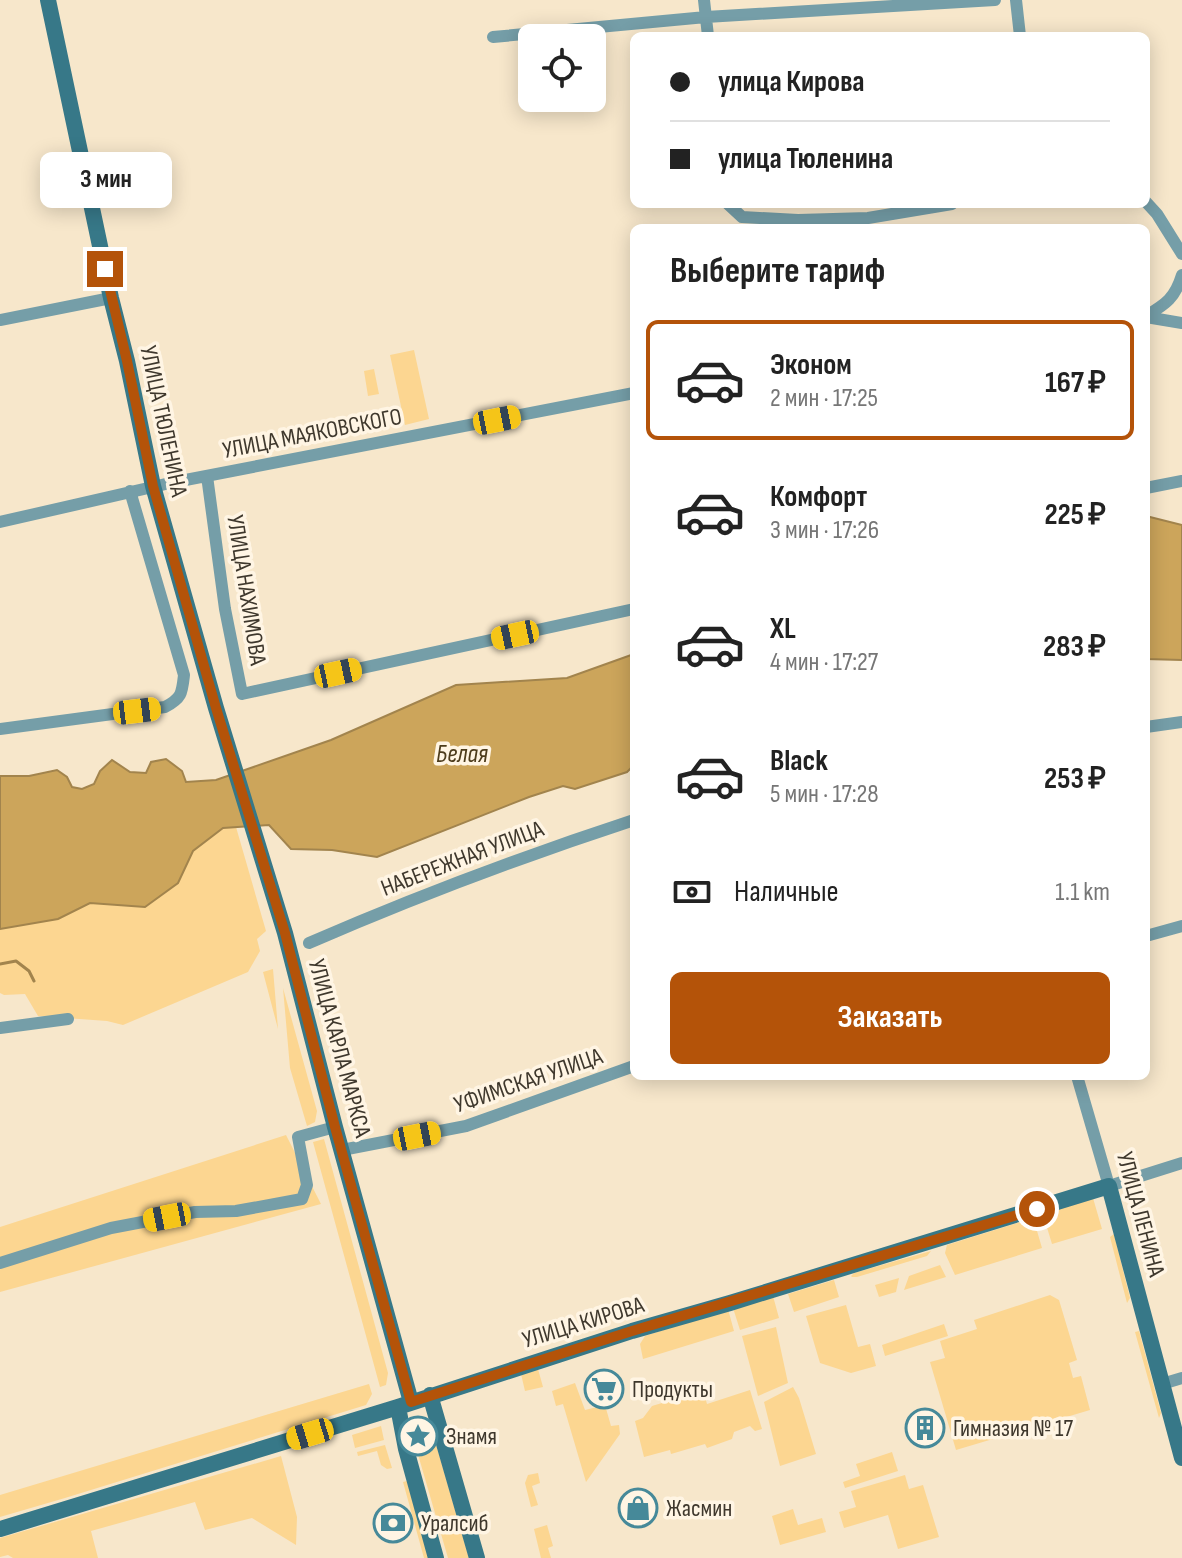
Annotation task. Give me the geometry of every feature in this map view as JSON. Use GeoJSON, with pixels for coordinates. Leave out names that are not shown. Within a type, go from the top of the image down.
{"type":"FeatureCollection","features":[{"type":"Feature","properties":{"kind":"main road","name":"УЛИЦА ТЮЛЕНИНА"},"geometry":{"type":"LineString","coordinates":[[48,0],[153,486],[216,708]]}},
{"type":"Feature","properties":{"kind":"main road","name":"УЛИЦА КАРЛА МАРКСА"},"geometry":{"type":"LineString","coordinates":[[216,708],[285,933],[342,1150],[405,1404],[406,1449],[436,1558]]}},
{"type":"Feature","properties":{"kind":"main road","name":"УЛИЦА ЛЕНИНА"},"geometry":{"type":"LineString","coordinates":[[1109,1186],[1182,1458]]}},
{"type":"Feature","properties":{"kind":"main road","name":"УЛИЦА КИРОВА"},"geometry":{"type":"LineString","coordinates":[[0,1529],[632,1331],[1109,1186]]}},
{"type":"Feature","properties":{"kind":"main road"},"geometry":{"type":"LineString","coordinates":[[430,1395],[477,1558]]}},
{"type":"Feature","properties":{"kind":"street"},"geometry":{"type":"LineString","coordinates":[[704,0],[708,32]]}},
{"type":"Feature","properties":{"kind":"street"},"geometry":{"type":"LineString","coordinates":[[493,37],[706,17],[995,0]]}},
{"type":"Feature","properties":{"kind":"street"},"geometry":{"type":"LineString","coordinates":[[1016,0],[1020,32]]}},
{"type":"Feature","properties":{"kind":"street"},"geometry":{"type":"LineString","coordinates":[[1150,206],[1182,254]]}},
{"type":"Feature","properties":{"kind":"street"},"geometry":{"type":"LineString","coordinates":[[732,208],[742,217],[798,220],[868,218],[928,208]]}},
{"type":"Feature","properties":{"kind":"street"},"geometry":{"type":"LineString","coordinates":[[1150,314],[1174,296],[1182,275]]}},
{"type":"Feature","properties":{"kind":"street"},"geometry":{"type":"LineString","coordinates":[[0,320],[111,298]]}},
{"type":"Feature","properties":{"kind":"street"},"geometry":{"type":"LineString","coordinates":[[1150,317],[1182,323]]}},
{"type":"Feature","properties":{"kind":"street","name":"УЛИЦА МАЯКОВСКОГО"},"geometry":{"type":"LineString","coordinates":[[0,522],[153,486],[630,394]]}},
{"type":"Feature","properties":{"kind":"street","name":"УЛИЦА НАХИМОВА"},"geometry":{"type":"LineString","coordinates":[[207,476],[225,609],[242,694],[630,610]]}},
{"type":"Feature","properties":{"kind":"street"},"geometry":{"type":"LineString","coordinates":[[1150,487],[1182,481]]}},
{"type":"Feature","properties":{"kind":"street"},"geometry":{"type":"LineString","coordinates":[[0,729],[165,707],[178,701],[184,675],[130,491]]}},
{"type":"Feature","properties":{"kind":"street"},"geometry":{"type":"LineString","coordinates":[[1150,726],[1182,722]]}},
{"type":"Feature","properties":{"kind":"street","name":"НАБЕРЕЖНАЯ УЛИЦА"},"geometry":{"type":"LineString","coordinates":[[309,943],[552,847],[630,821]]}},
{"type":"Feature","properties":{"kind":"street"},"geometry":{"type":"LineString","coordinates":[[1150,935],[1182,926]]}},
{"type":"Feature","properties":{"kind":"street"},"geometry":{"type":"LineString","coordinates":[[0,1028],[68,1019]]}},
{"type":"Feature","properties":{"kind":"street","name":"УФИМСКАЯ УЛИЦА"},"geometry":{"type":"LineString","coordinates":[[342,1150],[466,1126],[630,1067]]}},
{"type":"Feature","properties":{"kind":"street","name":"УЛИЦА ЛЕНИНА"},"geometry":{"type":"LineString","coordinates":[[1078,1080],[1109,1186]]}},
{"type":"Feature","properties":{"kind":"street"},"geometry":{"type":"LineString","coordinates":[[0,1263],[111,1228],[195,1212],[236,1211],[302,1199],[307,1185],[298,1137],[335,1127]]}},
{"type":"Feature","properties":{"kind":"street","name":"УЛИЦА КИРОВА"},"geometry":{"type":"LineString","coordinates":[[1109,1186],[1182,1163]]}},
{"type":"Feature","properties":{"kind":"street"},"geometry":{"type":"LineString","coordinates":[[1162,1384],[1182,1378]]}},
{"type":"Feature","properties":{"kind":"shaded area"},"geometry":{"type":"Polygon","coordinates":[[[414,350],[429,419],[405,425],[390,355],[414,350]]]}},
{"type":"Feature","properties":{"kind":"shaded area"},"geometry":{"type":"Polygon","coordinates":[[[374,369],[379,394],[368,396],[364,371],[374,369]]]}},
{"type":"Feature","properties":{"kind":"shaded area"},"geometry":{"type":"Polygon","coordinates":[[[384,415],[386,427],[365,431],[362,419],[384,415]]]}},
{"type":"Feature","properties":{"kind":"shaded area"},"geometry":{"type":"Polygon","coordinates":[[[236,827],[266,931],[257,939],[260,951],[248,972],[123,1025],[38,1016],[25,994],[0,993],[0,929],[58,919],[90,903],[145,906],[177,883],[193,851],[223,828],[236,827]]]}},
{"type":"Feature","properties":{"kind":"shaded area"},"geometry":{"type":"Polygon","coordinates":[[[273,969],[278,1029],[263,972],[273,969]]]}},
{"type":"Feature","properties":{"kind":"shaded area"},"geometry":{"type":"Polygon","coordinates":[[[283,988],[317,1111],[315,1122],[307,1126],[290,1068],[283,988]]]}},
{"type":"Feature","properties":{"kind":"shaded area"},"geometry":{"type":"Polygon","coordinates":[[[286,1135],[321,1204],[0,1292],[0,1227],[286,1135]]]}},
{"type":"Feature","properties":{"kind":"shaded area"},"geometry":{"type":"Polygon","coordinates":[[[324,1139],[388,1373],[386,1385],[380,1387],[313,1142],[324,1139]]]}},
{"type":"Feature","properties":{"kind":"shaded area"},"geometry":{"type":"Polygon","coordinates":[[[1093,1198],[1102,1229],[1052,1244],[1045,1221],[1049,1211],[1093,1198]]]}},
{"type":"Feature","properties":{"kind":"shaded area"},"geometry":{"type":"Polygon","coordinates":[[[1027,1220],[1035,1224],[1042,1248],[955,1275],[945,1253],[947,1245],[1027,1220]]]}},
{"type":"Feature","properties":{"kind":"shaded area"},"geometry":{"type":"Polygon","coordinates":[[[1114,1234],[1130,1298],[1127,1303],[1110,1237],[1114,1234]]]}},
{"type":"Feature","properties":{"kind":"shaded area"},"geometry":{"type":"Polygon","coordinates":[[[931,1251],[927,1256],[857,1277],[851,1276],[854,1273],[931,1251]]]}},
{"type":"Feature","properties":{"kind":"shaded area"},"geometry":{"type":"Polygon","coordinates":[[[940,1265],[946,1277],[904,1290],[909,1276],[940,1265]]]}},
{"type":"Feature","properties":{"kind":"shaded area"},"geometry":{"type":"Polygon","coordinates":[[[899,1278],[896,1292],[879,1297],[875,1285],[899,1278]]]}},
{"type":"Feature","properties":{"kind":"shaded area"},"geometry":{"type":"Polygon","coordinates":[[[834,1280],[839,1297],[794,1312],[788,1294],[834,1280]]]}},
{"type":"Feature","properties":{"kind":"shaded area"},"geometry":{"type":"Polygon","coordinates":[[[1050,1295],[1059,1300],[1077,1360],[1069,1363],[1073,1378],[1081,1376],[1090,1410],[956,1450],[930,1362],[945,1358],[940,1341],[977,1329],[974,1320],[1050,1295]]]}},
{"type":"Feature","properties":{"kind":"shaded area"},"geometry":{"type":"Polygon","coordinates":[[[773,1296],[779,1318],[740,1330],[733,1308],[773,1296]]]}},
{"type":"Feature","properties":{"kind":"shaded area"},"geometry":{"type":"Polygon","coordinates":[[[846,1305],[858,1347],[870,1344],[876,1366],[851,1373],[820,1363],[806,1316],[846,1305]]]}},
{"type":"Feature","properties":{"kind":"shaded area"},"geometry":{"type":"Polygon","coordinates":[[[728,1309],[734,1331],[643,1359],[640,1344],[645,1336],[728,1309]]]}},
{"type":"Feature","properties":{"kind":"shaded area"},"geometry":{"type":"Polygon","coordinates":[[[944,1324],[948,1336],[885,1356],[882,1345],[944,1324]]]}},
{"type":"Feature","properties":{"kind":"shaded area"},"geometry":{"type":"Polygon","coordinates":[[[776,1327],[788,1383],[758,1396],[742,1336],[776,1327]]]}},
{"type":"Feature","properties":{"kind":"shaded area"},"geometry":{"type":"Polygon","coordinates":[[[1139,1331],[1161,1413],[1159,1418],[1135,1332],[1139,1331]]]}},
{"type":"Feature","properties":{"kind":"shaded area"},"geometry":{"type":"Polygon","coordinates":[[[538,1369],[543,1387],[525,1391],[521,1374],[538,1369]]]}},
{"type":"Feature","properties":{"kind":"shaded area"},"geometry":{"type":"Polygon","coordinates":[[[701,1382],[707,1404],[750,1390],[762,1429],[755,1431],[750,1426],[734,1432],[732,1439],[707,1448],[705,1444],[671,1454],[670,1450],[644,1457],[635,1421],[643,1418],[652,1406],[695,1393],[693,1384],[701,1382]]]}},
{"type":"Feature","properties":{"kind":"shaded area"},"geometry":{"type":"Polygon","coordinates":[[[575,1383],[585,1410],[605,1405],[611,1426],[619,1425],[620,1434],[586,1482],[563,1404],[556,1406],[552,1391],[575,1383]]]}},
{"type":"Feature","properties":{"kind":"shaded area"},"geometry":{"type":"Polygon","coordinates":[[[369,1384],[372,1394],[366,1405],[0,1517],[0,1495],[369,1384]]]}},
{"type":"Feature","properties":{"kind":"shaded area"},"geometry":{"type":"Polygon","coordinates":[[[793,1387],[816,1454],[780,1466],[764,1402],[793,1387]]]}},
{"type":"Feature","properties":{"kind":"shaded area"},"geometry":{"type":"Polygon","coordinates":[[[381,1426],[384,1440],[355,1448],[352,1435],[381,1426]]]}},
{"type":"Feature","properties":{"kind":"shaded area"},"geometry":{"type":"Polygon","coordinates":[[[419,1429],[432,1429],[436,1439],[414,1446],[413,1436],[419,1429]]]}},
{"type":"Feature","properties":{"kind":"shaded area"},"geometry":{"type":"Polygon","coordinates":[[[436,1444],[469,1558],[448,1558],[417,1451],[436,1444]]]}},
{"type":"Feature","properties":{"kind":"shaded area"},"geometry":{"type":"Polygon","coordinates":[[[385,1445],[392,1468],[381,1465],[377,1451],[358,1456],[357,1452],[385,1445]]]}},
{"type":"Feature","properties":{"kind":"shaded area"},"geometry":{"type":"Polygon","coordinates":[[[892,1452],[898,1471],[845,1488],[843,1482],[860,1476],[856,1464],[892,1452]]]}},
{"type":"Feature","properties":{"kind":"shaded area"},"geometry":{"type":"Polygon","coordinates":[[[281,1456],[297,1517],[296,1545],[252,1518],[205,1530],[195,1502],[91,1531],[98,1558],[0,1557],[0,1538],[281,1456]]]}},
{"type":"Feature","properties":{"kind":"shaded area"},"geometry":{"type":"Polygon","coordinates":[[[538,1473],[540,1483],[532,1486],[538,1505],[531,1507],[525,1483],[528,1475],[538,1473]]]}},
{"type":"Feature","properties":{"kind":"shaded area"},"geometry":{"type":"Polygon","coordinates":[[[905,1475],[909,1489],[923,1485],[939,1537],[898,1549],[888,1515],[844,1528],[839,1512],[856,1507],[851,1491],[905,1475]]]}},
{"type":"Feature","properties":{"kind":"shaded area"},"geometry":{"type":"Polygon","coordinates":[[[407,1481],[429,1558],[424,1558],[403,1482],[407,1481]]]}},
{"type":"Feature","properties":{"kind":"shaded area"},"geometry":{"type":"Polygon","coordinates":[[[793,1509],[798,1525],[822,1518],[826,1532],[780,1545],[772,1516],[793,1509]]]}},
{"type":"Feature","properties":{"kind":"shaded area"},"geometry":{"type":"Polygon","coordinates":[[[547,1525],[553,1546],[548,1548],[551,1558],[541,1558],[534,1529],[547,1525]]]}},
{"type":"Feature","properties":{"kind":"water"},"geometry":{"type":"Polygon","coordinates":[[[1150,517],[1182,525],[1182,660],[1150,659],[1150,517]]]}},
{"type":"Feature","properties":{"kind":"water","name":"Белая"},"geometry":{"type":"Polygon","coordinates":[[[630,655],[630,769],[627,772],[575,789],[563,786],[529,797],[377,857],[332,850],[291,849],[269,825],[223,828],[193,851],[178,883],[145,907],[90,903],[58,919],[0,929],[0,776],[29,776],[57,770],[67,777],[72,787],[82,789],[94,784],[100,771],[112,760],[130,772],[146,773],[151,762],[166,759],[182,771],[186,782],[216,780],[331,740],[456,685],[567,678],[630,655]]]}},
{"type":"Feature","properties":{"kind":"waterway"},"geometry":{"type":"LineString","coordinates":[[0,964],[16,961],[29,971],[34,981]]}},
{"type":"Feature","properties":{"kind":"place","name":"Продукты"},"geometry":{"type":"Point","coordinates":[604,1389]}},
{"type":"Feature","properties":{"kind":"place","name":"Гимназия № 17"},"geometry":{"type":"Point","coordinates":[925,1428]}},
{"type":"Feature","properties":{"kind":"place","name":"Знамя"},"geometry":{"type":"Point","coordinates":[418,1436]}},
{"type":"Feature","properties":{"kind":"place","name":"Жасмин"},"geometry":{"type":"Point","coordinates":[638,1508]}},
{"type":"Feature","properties":{"kind":"place","name":"Уралсиб"},"geometry":{"type":"Point","coordinates":[393,1523]}},
{"type":"Feature","properties":{"kind":"route"},"geometry":{"type":"LineString","coordinates":[[105,269],[153,486],[216,708],[285,933],[411,1402],[632,1331],[1037,1209]]}}]}
